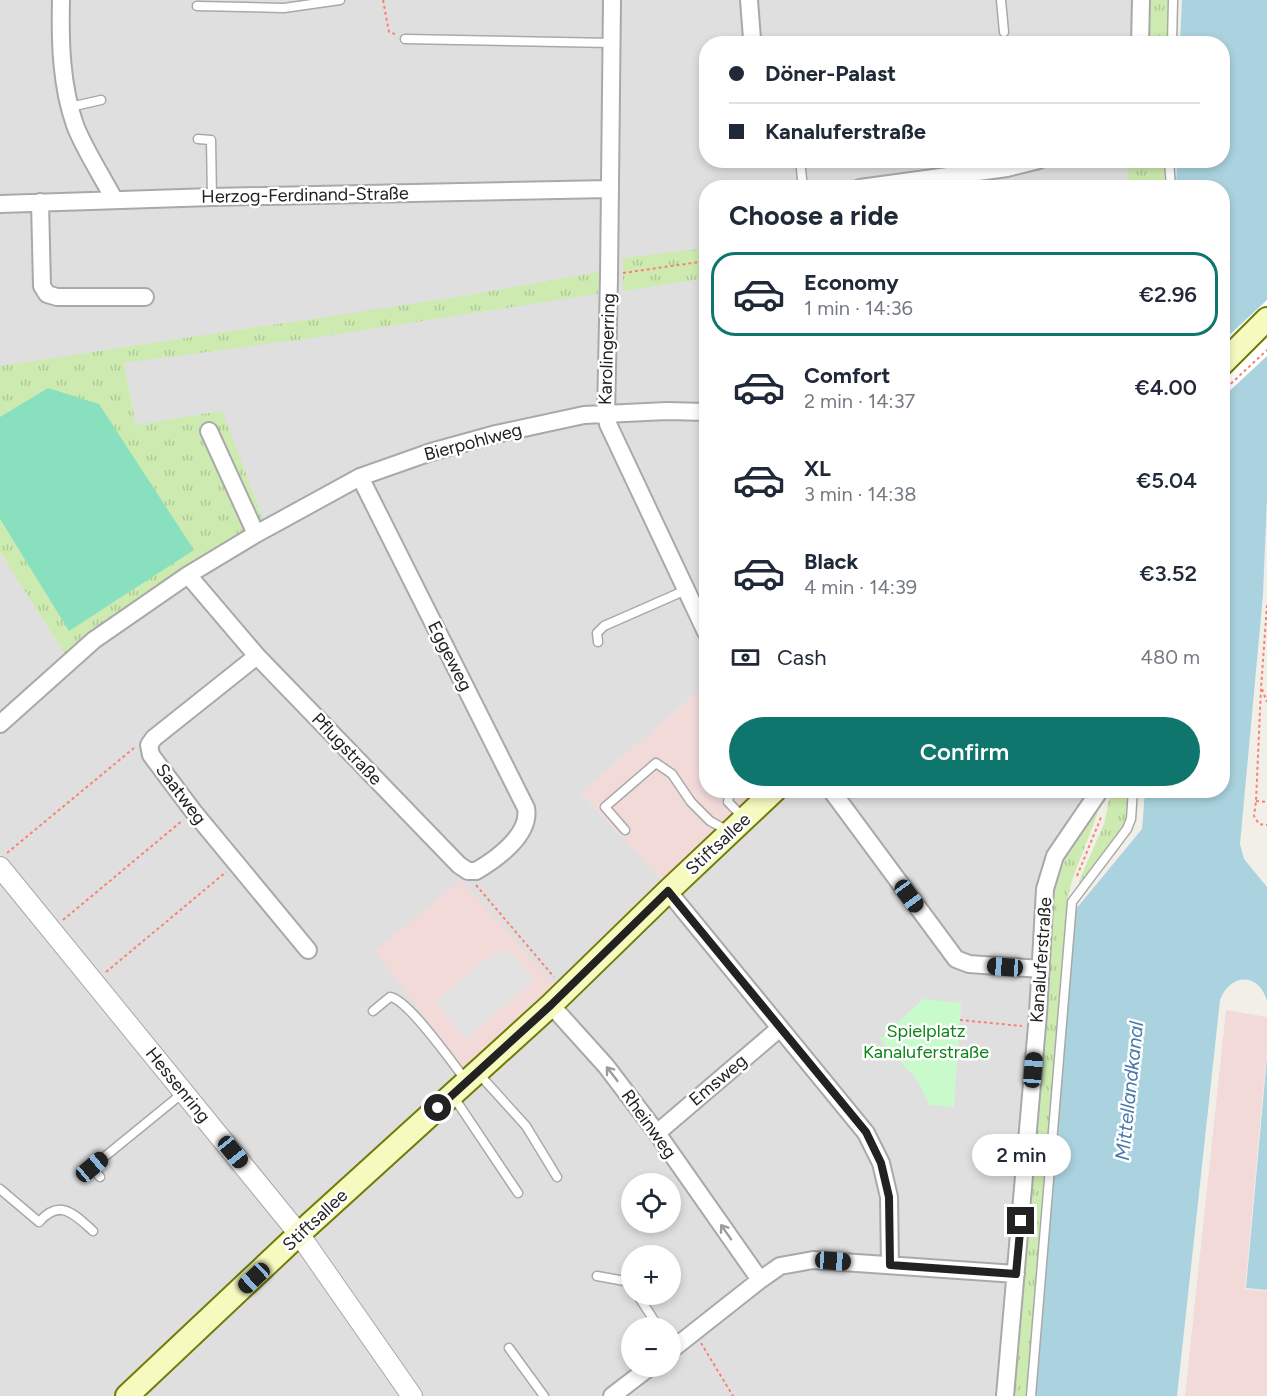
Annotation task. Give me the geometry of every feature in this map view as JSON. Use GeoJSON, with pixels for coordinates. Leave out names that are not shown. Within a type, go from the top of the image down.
{"type":"FeatureCollection","features":[{"type":"Feature","properties":{"kind":"main road"},"geometry":{"type":"LineString","coordinates":[[1230,356],[1267,319]]}},
{"type":"Feature","properties":{"kind":"main road"},"geometry":{"type":"LineString","coordinates":[[1230,368],[1267,338]]}},
{"type":"Feature","properties":{"kind":"main road","name":"Stiftsallee"},"geometry":{"type":"LineString","coordinates":[[127,1396],[300,1234],[559,998],[766,798]]}},
{"type":"Feature","properties":{"kind":"street"},"geometry":{"type":"LineString","coordinates":[[61,0],[60,44],[65,87],[75,126],[114,199]]}},
{"type":"Feature","properties":{"kind":"street","name":"Karolingerring"},"geometry":{"type":"LineString","coordinates":[[612,0],[606,414],[608,424],[699,617]]}},
{"type":"Feature","properties":{"kind":"street"},"geometry":{"type":"LineString","coordinates":[[749,0],[752,36]]}},
{"type":"Feature","properties":{"kind":"street"},"geometry":{"type":"LineString","coordinates":[[1140,36],[1141,0]]}},
{"type":"Feature","properties":{"kind":"street"},"geometry":{"type":"LineString","coordinates":[[909,180],[982,168]]}},
{"type":"Feature","properties":{"kind":"street","name":"Herzog-Ferdinand-Straße"},"geometry":{"type":"LineString","coordinates":[[0,204],[114,199],[610,189]]}},
{"type":"Feature","properties":{"kind":"street"},"geometry":{"type":"LineString","coordinates":[[40,202],[42,286],[47,294],[57,297],[145,297]]}},
{"type":"Feature","properties":{"kind":"street","name":"Bierpohlweg"},"geometry":{"type":"LineString","coordinates":[[0,724],[94,640],[188,575],[256,534],[360,477],[431,452],[496,434],[584,415],[699,412]]}},
{"type":"Feature","properties":{"kind":"street"},"geometry":{"type":"LineString","coordinates":[[209,431],[256,534]]}},
{"type":"Feature","properties":{"kind":"street","name":"Eggeweg"},"geometry":{"type":"LineString","coordinates":[[360,477],[526,808],[525,823],[519,836],[476,871],[468,871],[459,865]]}},
{"type":"Feature","properties":{"kind":"street","name":"Pflugstraße"},"geometry":{"type":"LineString","coordinates":[[188,575],[257,656],[459,865]]}},
{"type":"Feature","properties":{"kind":"street","name":"Saatweg"},"geometry":{"type":"LineString","coordinates":[[257,656],[154,738],[149,745],[151,755],[193,811],[308,950]]}},
{"type":"Feature","properties":{"kind":"street"},"geometry":{"type":"LineString","coordinates":[[837,798],[956,959],[969,964],[1041,969]]}},
{"type":"Feature","properties":{"kind":"street","name":"Kanaluferstraße"},"geometry":{"type":"LineString","coordinates":[[1005,1396],[1037,1027],[1046,890],[1055,856],[1095,798]]}},
{"type":"Feature","properties":{"kind":"street","name":"Hessenring"},"geometry":{"type":"LineString","coordinates":[[0,867],[300,1234],[412,1396]]}},
{"type":"Feature","properties":{"kind":"street"},"geometry":{"type":"LineString","coordinates":[[668,891],[866,1132],[881,1163],[889,1197],[890,1265]]}},
{"type":"Feature","properties":{"kind":"street","name":"Rheinweg"},"geometry":{"type":"LineString","coordinates":[[559,998],[760,1280]]}},
{"type":"Feature","properties":{"kind":"street","name":"Emsweg"},"geometry":{"type":"LineString","coordinates":[[657,1133],[780,1028]]}},
{"type":"Feature","properties":{"kind":"street"},"geometry":{"type":"LineString","coordinates":[[681,1342],[780,1266],[813,1260],[1016,1274]]}},
{"type":"Feature","properties":{"kind":"street"},"geometry":{"type":"LineString","coordinates":[[612,1396],[637,1377]]}},
{"type":"Feature","properties":{"kind":"lane"},"geometry":{"type":"LineString","coordinates":[[197,6],[340,0]]}},
{"type":"Feature","properties":{"kind":"lane"},"geometry":{"type":"LineString","coordinates":[[1000,0],[1005,32]]}},
{"type":"Feature","properties":{"kind":"lane"},"geometry":{"type":"LineString","coordinates":[[1172,36],[1173,0]]}},
{"type":"Feature","properties":{"kind":"lane"},"geometry":{"type":"LineString","coordinates":[[405,39],[611,43]]}},
{"type":"Feature","properties":{"kind":"lane"},"geometry":{"type":"LineString","coordinates":[[70,107],[101,100]]}},
{"type":"Feature","properties":{"kind":"lane"},"geometry":{"type":"LineString","coordinates":[[198,139],[211,140],[212,197]]}},
{"type":"Feature","properties":{"kind":"lane"},"geometry":{"type":"LineString","coordinates":[[598,642],[597,633],[604,626],[686,590]]}},
{"type":"Feature","properties":{"kind":"lane"},"geometry":{"type":"LineString","coordinates":[[625,830],[605,807],[656,763],[672,774],[691,802],[710,821],[737,825],[728,802],[729,798]]}},
{"type":"Feature","properties":{"kind":"lane"},"geometry":{"type":"LineString","coordinates":[[1030,1396],[1071,902],[1127,829],[1131,819],[1132,798]]}},
{"type":"Feature","properties":{"kind":"lane"},"geometry":{"type":"LineString","coordinates":[[372,1011],[390,997],[395,998],[409,1010],[466,1083],[518,1193]]}},
{"type":"Feature","properties":{"kind":"lane"},"geometry":{"type":"LineString","coordinates":[[466,1083],[526,1126],[557,1177]]}},
{"type":"Feature","properties":{"kind":"lane"},"geometry":{"type":"LineString","coordinates":[[100,1177],[92,1167],[184,1092]]}},
{"type":"Feature","properties":{"kind":"lane"},"geometry":{"type":"LineString","coordinates":[[0,1189],[39,1222],[48,1212],[56,1209],[76,1216],[93,1231]]}},
{"type":"Feature","properties":{"kind":"lane"},"geometry":{"type":"LineString","coordinates":[[597,1276],[621,1280]]}},
{"type":"Feature","properties":{"kind":"lane"},"geometry":{"type":"LineString","coordinates":[[509,1347],[544,1396]]}},
{"type":"Feature","properties":{"kind":"path"},"geometry":{"type":"LineString","coordinates":[[383,0],[389,32],[405,39]]}},
{"type":"Feature","properties":{"kind":"path"},"geometry":{"type":"LineString","coordinates":[[609,276],[699,262]]}},
{"type":"Feature","properties":{"kind":"path"},"geometry":{"type":"LineString","coordinates":[[1230,385],[1267,350]]}},
{"type":"Feature","properties":{"kind":"path"},"geometry":{"type":"LineString","coordinates":[[1267,605],[1254,816],[1259,824],[1267,825]]}},
{"type":"Feature","properties":{"kind":"path"},"geometry":{"type":"LineString","coordinates":[[1261,688],[1267,702]]}},
{"type":"Feature","properties":{"kind":"path"},"geometry":{"type":"LineString","coordinates":[[0,858],[129,751],[138,746],[149,745]]}},
{"type":"Feature","properties":{"kind":"path"},"geometry":{"type":"LineString","coordinates":[[1256,801],[1267,802]]}},
{"type":"Feature","properties":{"kind":"path"},"geometry":{"type":"LineString","coordinates":[[51,929],[193,811]]}},
{"type":"Feature","properties":{"kind":"path"},"geometry":{"type":"LineString","coordinates":[[1071,902],[1077,878],[1103,814]]}},
{"type":"Feature","properties":{"kind":"path"},"geometry":{"type":"LineString","coordinates":[[94,981],[236,864]]}},
{"type":"Feature","properties":{"kind":"path"},"geometry":{"type":"LineString","coordinates":[[459,865],[559,998]]}},
{"type":"Feature","properties":{"kind":"path"},"geometry":{"type":"LineString","coordinates":[[960,1020],[1037,1027]]}},
{"type":"Feature","properties":{"kind":"path"},"geometry":{"type":"LineString","coordinates":[[695,1333],[733,1396]]}},
{"type":"Feature","properties":{"kind":"shaded area"},"geometry":{"type":"Polygon","coordinates":[[[0,0],[1136,0],[1135,36],[699,36],[699,168],[1128,168],[1127,180],[699,180],[699,691],[581,793],[663,881],[750,798],[1087,798],[1049,852],[1040,877],[1000,1396],[0,1396],[0,552],[65,653],[69,631],[0,519],[0,0]],[[124,364],[122,439],[200,559],[136,425],[124,364]]]}},
{"type":"Feature","properties":{"kind":"shaded area"},"geometry":{"type":"Polygon","coordinates":[[[699,691],[699,798],[750,798],[663,881],[581,793],[699,691]]]}},
{"type":"Feature","properties":{"kind":"shaded area"},"geometry":{"type":"Polygon","coordinates":[[[461,880],[554,984],[463,1068],[375,951],[461,880]]]}},
{"type":"Feature","properties":{"kind":"shaded area"},"geometry":{"type":"Polygon","coordinates":[[[509,949],[535,980],[465,1039],[435,1001],[495,952],[503,954],[509,949]]]}},
{"type":"Feature","properties":{"kind":"shaded area"},"geometry":{"type":"Polygon","coordinates":[[[1226,1010],[1267,1017],[1267,1049],[1245,1289],[1267,1291],[1267,1396],[1185,1396],[1226,1010]]]}},
{"type":"Feature","properties":{"kind":"green space"},"geometry":{"type":"Polygon","coordinates":[[[1149,0],[1169,0],[1168,36],[1147,36],[1149,0]]]}},
{"type":"Feature","properties":{"kind":"green space"},"geometry":{"type":"Polygon","coordinates":[[[1128,168],[1165,168],[1164,180],[1127,180],[1128,168]]]}},
{"type":"Feature","properties":{"kind":"green space"},"geometry":{"type":"Polygon","coordinates":[[[699,249],[699,279],[623,291],[623,258],[699,249]]]}},
{"type":"Feature","properties":{"kind":"green space"},"geometry":{"type":"Polygon","coordinates":[[[599,272],[598,294],[312,338],[124,363],[136,425],[222,411],[264,521],[86,633],[65,654],[0,552],[0,519],[69,631],[48,388],[0,417],[0,366],[457,297],[599,272]]]}},
{"type":"Feature","properties":{"kind":"green space"},"geometry":{"type":"Polygon","coordinates":[[[48,388],[99,404],[194,550],[69,631],[0,519],[0,417],[48,388]]]}},
{"type":"Feature","properties":{"kind":"green space"},"geometry":{"type":"Polygon","coordinates":[[[1110,798],[1129,798],[1126,824],[1080,884],[1079,881],[1104,824],[1110,798]]]}},
{"type":"Feature","properties":{"kind":"green space"},"geometry":{"type":"Polygon","coordinates":[[[1096,806],[1097,815],[1072,880],[1067,901],[1026,1396],[1012,1396],[1055,889],[1068,850],[1096,806]]]}},
{"type":"Feature","properties":{"kind":"green space","name":"Spielplatz Kanaluferstraße"},"geometry":{"type":"Polygon","coordinates":[[[923,999],[961,1003],[954,1107],[930,1105],[916,1079],[880,1039],[923,999]]]}},
{"type":"Feature","properties":{"kind":"water","name":"Mittellandkanal"},"geometry":{"type":"Polygon","coordinates":[[[1182,0],[1267,0],[1267,497],[1263,595],[1240,844],[1244,859],[1267,887],[1267,1001],[1258,985],[1244,980],[1230,985],[1220,1000],[1177,1396],[1034,1396],[1076,909],[1142,829],[1144,798],[1230,798],[1230,180],[1176,180],[1177,168],[1230,168],[1230,36],[1180,36],[1182,0]]]}},
{"type":"Feature","properties":{"kind":"water"},"geometry":{"type":"Polygon","coordinates":[[[1267,1057],[1267,1290],[1246,1288],[1267,1057]]]}},
{"type":"Feature","properties":{"kind":"pier"},"geometry":{"type":"Polygon","coordinates":[[[1267,300],[1267,356],[1230,390],[1230,334],[1267,300]]]}},
{"type":"Feature","properties":{"kind":"route"},"geometry":{"type":"LineString","coordinates":[[438,1108],[551,1005],[668,891],[866,1132],[881,1163],[889,1197],[890,1265],[1016,1274],[1021,1221]]}}]}
